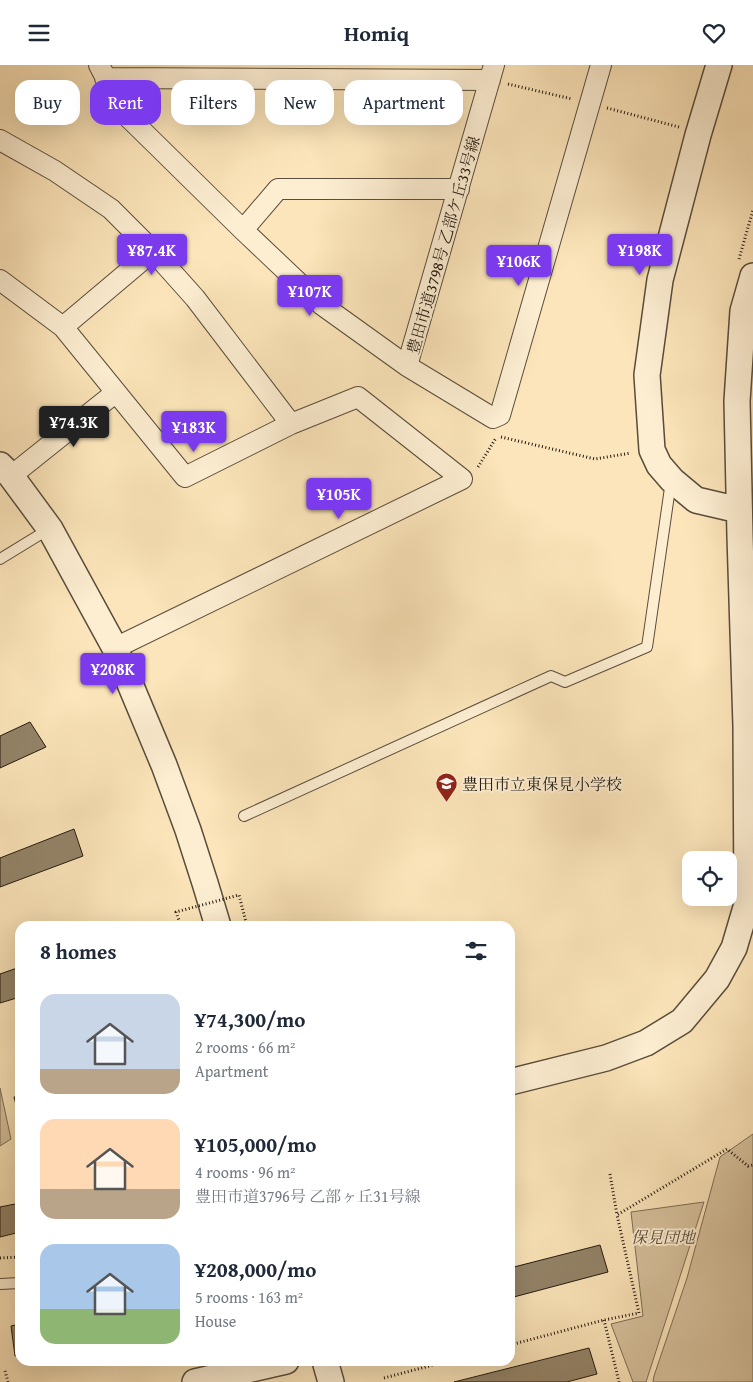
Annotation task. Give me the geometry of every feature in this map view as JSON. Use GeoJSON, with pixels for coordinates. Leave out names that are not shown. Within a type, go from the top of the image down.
{"type":"FeatureCollection","features":[{"type":"Feature","properties":{"kind":"street"},"geometry":{"type":"LineString","coordinates":[[492,72],[102,71],[124,114],[322,305],[408,367],[493,418],[500,415],[601,65]]}},
{"type":"Feature","properties":{"kind":"street"},"geometry":{"type":"LineString","coordinates":[[718,65],[660,280],[647,375],[652,450],[659,465],[672,481],[696,500],[746,510]]}},
{"type":"Feature","properties":{"kind":"street","name":"豊田市道3798号 乙部ケ丘33号線"},"geometry":{"type":"LineString","coordinates":[[408,367],[492,72]]}},
{"type":"Feature","properties":{"kind":"street"},"geometry":{"type":"LineString","coordinates":[[0,140],[55,171],[111,209],[153,251],[195,298],[291,425]]}},
{"type":"Feature","properties":{"kind":"street"},"geometry":{"type":"LineString","coordinates":[[243,230],[278,189],[458,189]]}},
{"type":"Feature","properties":{"kind":"street"},"geometry":{"type":"LineString","coordinates":[[63,327],[153,251]]}},
{"type":"Feature","properties":{"kind":"street"},"geometry":{"type":"LineString","coordinates":[[515,1081],[606,1058],[646,1043],[682,1021],[717,979],[734,948],[747,904],[749,726],[746,510],[737,401],[743,311],[753,276]]}},
{"type":"Feature","properties":{"kind":"street"},"geometry":{"type":"LineString","coordinates":[[0,279],[63,327],[185,477],[291,425],[358,397],[462,479],[115,648]]}},
{"type":"Feature","properties":{"kind":"street"},"geometry":{"type":"LineString","coordinates":[[115,393],[6,470],[50,529],[115,648],[168,774],[203,874],[217,921]]}},
{"type":"Feature","properties":{"kind":"street"},"geometry":{"type":"LineString","coordinates":[[195,1382],[264,1366]]}},
{"type":"Feature","properties":{"kind":"street"},"geometry":{"type":"LineString","coordinates":[[326,1366],[330,1382]]}},
{"type":"Feature","properties":{"kind":"lane"},"geometry":{"type":"LineString","coordinates":[[244,816],[551,676],[565,682],[647,647],[672,481]]}},
{"type":"Feature","properties":{"kind":"lane"},"geometry":{"type":"LineString","coordinates":[[0,559],[50,529]]}},
{"type":"Feature","properties":{"kind":"lane"},"geometry":{"type":"LineString","coordinates":[[0,1284],[15,1283]]}},
{"type":"Feature","properties":{"kind":"path"},"geometry":{"type":"LineString","coordinates":[[492,72],[590,103],[687,129]]}},
{"type":"Feature","properties":{"kind":"path"},"geometry":{"type":"LineString","coordinates":[[462,479],[474,475],[497,436],[595,459],[639,452]]}},
{"type":"Feature","properties":{"kind":"path"},"geometry":{"type":"LineString","coordinates":[[179,921],[176,911],[239,895],[246,921]]}},
{"type":"Feature","properties":{"kind":"path"},"geometry":{"type":"LineString","coordinates":[[617,1215],[727,1149],[748,1166],[753,1165]]}},
{"type":"Feature","properties":{"kind":"path"},"geometry":{"type":"LineString","coordinates":[[515,1344],[638,1313],[610,1174]]}},
{"type":"Feature","properties":{"kind":"path"},"geometry":{"type":"LineString","coordinates":[[0,1258],[15,1257]]}},
{"type":"Feature","properties":{"kind":"path"},"geometry":{"type":"LineString","coordinates":[[604,1320],[619,1382]]}},
{"type":"Feature","properties":{"kind":"path"},"geometry":{"type":"LineString","coordinates":[[384,1378],[429,1366]]}},
{"type":"Feature","properties":{"kind":"path"},"geometry":{"type":"LineString","coordinates":[[5,1371],[8,1382]]}},
{"type":"Feature","properties":{"kind":"green space"},"geometry":{"type":"Polygon","coordinates":[[[0,1088],[11,1139],[0,1146],[0,1088]]]}},
{"type":"Feature","properties":{"kind":"green space"},"geometry":{"type":"Polygon","coordinates":[[[753,1134],[753,1382],[653,1382],[687,1278],[720,1157],[753,1134]]]}},
{"type":"Feature","properties":{"kind":"green space","name":"保見団地"},"geometry":{"type":"Polygon","coordinates":[[[704,1202],[646,1382],[633,1382],[611,1324],[643,1316],[631,1212],[704,1202]]]}},
{"type":"Feature","properties":{"kind":"building"},"geometry":{"type":"Polygon","coordinates":[[[30,722],[46,747],[0,768],[0,736],[30,722]]]}},
{"type":"Feature","properties":{"kind":"building"},"geometry":{"type":"Polygon","coordinates":[[[74,829],[83,856],[0,887],[0,858],[74,829]]]}},
{"type":"Feature","properties":{"kind":"building"},"geometry":{"type":"Polygon","coordinates":[[[15,969],[15,998],[0,1003],[0,974],[15,969]]]}},
{"type":"Feature","properties":{"kind":"building"},"geometry":{"type":"Polygon","coordinates":[[[15,1204],[15,1233],[0,1237],[0,1207],[15,1204]]]}},
{"type":"Feature","properties":{"kind":"building"},"geometry":{"type":"Polygon","coordinates":[[[600,1245],[608,1272],[515,1297],[515,1267],[600,1245]]]}},
{"type":"Feature","properties":{"kind":"building"},"geometry":{"type":"Polygon","coordinates":[[[15,1325],[15,1356],[11,1326],[15,1325]]]}},
{"type":"Feature","properties":{"kind":"building"},"geometry":{"type":"Polygon","coordinates":[[[589,1348],[597,1374],[567,1382],[454,1382],[589,1348]]]}},
{"type":"Feature","properties":{"kind":"place","name":"豊田市立東保見小学校"},"geometry":{"type":"Point","coordinates":[446,803]}}]}
